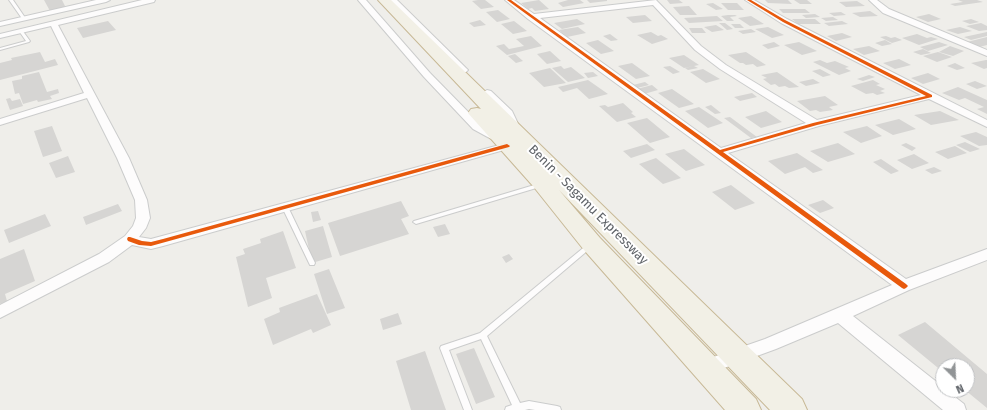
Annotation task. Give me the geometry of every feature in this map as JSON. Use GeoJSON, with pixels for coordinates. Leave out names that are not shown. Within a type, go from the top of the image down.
{"type":"FeatureCollection","features":[{"type":"Feature","properties":{"kind":"highway"},"geometry":{"type":"LineString","coordinates":[[373,0],[509,141],[542,184],[592,244],[745,410]]}},
{"type":"Feature","properties":{"kind":"highway","name":"Benin - Sagamu Expressway"},"geometry":{"type":"LineString","coordinates":[[384,0],[509,141],[738,355],[791,410]]}},
{"type":"Feature","properties":{"kind":"street"},"geometry":{"type":"LineString","coordinates":[[0,24],[106,0]]}},
{"type":"Feature","properties":{"kind":"street"},"geometry":{"type":"LineString","coordinates":[[109,0],[116,8]]}},
{"type":"Feature","properties":{"kind":"street"},"geometry":{"type":"LineString","coordinates":[[1,34],[21,31],[151,0]]}},
{"type":"Feature","properties":{"kind":"street"},"geometry":{"type":"LineString","coordinates":[[362,0],[427,75],[477,127],[509,141]]}},
{"type":"Feature","properties":{"kind":"street"},"geometry":{"type":"LineString","coordinates":[[393,0],[508,113],[509,141]]}},
{"type":"Feature","properties":{"kind":"street"},"geometry":{"type":"LineString","coordinates":[[509,0],[904,286]]}},
{"type":"Feature","properties":{"kind":"street"},"geometry":{"type":"LineString","coordinates":[[749,0],[784,21],[987,124]]}},
{"type":"Feature","properties":{"kind":"street"},"geometry":{"type":"LineString","coordinates":[[873,0],[886,11],[987,53]]}},
{"type":"Feature","properties":{"kind":"street"},"geometry":{"type":"LineString","coordinates":[[531,17],[654,2],[698,48],[723,67],[815,124]]}},
{"type":"Feature","properties":{"kind":"street"},"geometry":{"type":"LineString","coordinates":[[0,312],[104,258],[130,239],[139,228],[143,218],[141,200],[123,158],[53,23]]}},
{"type":"Feature","properties":{"kind":"street"},"geometry":{"type":"LineString","coordinates":[[0,122],[90,94]]}},
{"type":"Feature","properties":{"kind":"street"},"geometry":{"type":"LineString","coordinates":[[719,152],[815,124],[930,96]]}},
{"type":"Feature","properties":{"kind":"street"},"geometry":{"type":"LineString","coordinates":[[130,239],[140,243],[151,244],[285,207],[509,141]]}},
{"type":"Feature","properties":{"kind":"street"},"geometry":{"type":"LineString","coordinates":[[705,367],[840,315],[904,286],[987,254]]}},
{"type":"Feature","properties":{"kind":"street"},"geometry":{"type":"LineString","coordinates":[[840,315],[957,410]]}},
{"type":"Feature","properties":{"kind":"lane"},"geometry":{"type":"LineString","coordinates":[[11,0],[24,19]]}},
{"type":"Feature","properties":{"kind":"lane"},"geometry":{"type":"LineString","coordinates":[[0,49],[28,41],[21,31]]}},
{"type":"Feature","properties":{"kind":"lane"},"geometry":{"type":"LineString","coordinates":[[15,45],[18,52]]}},
{"type":"Feature","properties":{"kind":"lane"},"geometry":{"type":"LineString","coordinates":[[416,222],[542,184]]}},
{"type":"Feature","properties":{"kind":"lane"},"geometry":{"type":"LineString","coordinates":[[285,207],[312,263]]}},
{"type":"Feature","properties":{"kind":"lane"},"geometry":{"type":"LineString","coordinates":[[468,410],[444,348],[483,334],[592,244]]}},
{"type":"Feature","properties":{"kind":"lane"},"geometry":{"type":"LineString","coordinates":[[483,334],[513,408],[529,405],[548,407],[557,410]]}},
{"type":"Feature","properties":{"kind":"building"},"geometry":{"type":"Polygon","coordinates":[[[44,0],[62,0],[66,8],[50,11],[44,0]]]}},
{"type":"Feature","properties":{"kind":"building"},"geometry":{"type":"Polygon","coordinates":[[[485,0],[494,7],[481,9],[472,1],[485,0]]]}},
{"type":"Feature","properties":{"kind":"building"},"geometry":{"type":"Polygon","coordinates":[[[539,0],[549,9],[535,11],[532,8],[528,9],[521,3],[539,0]]]}},
{"type":"Feature","properties":{"kind":"building"},"geometry":{"type":"Polygon","coordinates":[[[568,0],[580,0],[584,3],[563,7],[558,3],[568,0]]]}},
{"type":"Feature","properties":{"kind":"building"},"geometry":{"type":"Polygon","coordinates":[[[587,0],[607,0],[607,1],[590,3],[587,0]]]}},
{"type":"Feature","properties":{"kind":"building"},"geometry":{"type":"Polygon","coordinates":[[[667,0],[679,0],[683,3],[670,4],[667,0]]]}},
{"type":"Feature","properties":{"kind":"building"},"geometry":{"type":"Polygon","coordinates":[[[765,0],[788,0],[792,4],[768,3],[765,0]]]}},
{"type":"Feature","properties":{"kind":"building"},"geometry":{"type":"Polygon","coordinates":[[[794,0],[807,0],[812,4],[800,4],[794,0]]]}},
{"type":"Feature","properties":{"kind":"building"},"geometry":{"type":"Polygon","coordinates":[[[958,0],[977,0],[983,2],[955,6],[950,4],[963,2],[958,0]]]}},
{"type":"Feature","properties":{"kind":"building"},"geometry":{"type":"Polygon","coordinates":[[[857,1],[865,6],[846,7],[839,2],[857,1]]]}},
{"type":"Feature","properties":{"kind":"building"},"geometry":{"type":"Polygon","coordinates":[[[713,3],[723,9],[716,10],[706,4],[713,3]]]}},
{"type":"Feature","properties":{"kind":"building"},"geometry":{"type":"Polygon","coordinates":[[[721,3],[737,3],[744,10],[728,10],[721,3]]]}},
{"type":"Feature","properties":{"kind":"building"},"geometry":{"type":"Polygon","coordinates":[[[689,6],[697,15],[680,15],[673,7],[689,6]]]}},
{"type":"Feature","properties":{"kind":"building"},"geometry":{"type":"Polygon","coordinates":[[[779,9],[805,9],[810,13],[783,13],[779,9]]]}},
{"type":"Feature","properties":{"kind":"building"},"geometry":{"type":"Polygon","coordinates":[[[498,10],[510,19],[497,22],[486,12],[498,10]]]}},
{"type":"Feature","properties":{"kind":"building"},"geometry":{"type":"Polygon","coordinates":[[[870,11],[878,16],[860,17],[852,13],[870,11]]]}},
{"type":"Feature","properties":{"kind":"building"},"geometry":{"type":"Polygon","coordinates":[[[841,12],[846,15],[834,16],[829,13],[841,12]]]}},
{"type":"Feature","properties":{"kind":"building"},"geometry":{"type":"Polygon","coordinates":[[[815,14],[820,17],[806,18],[802,15],[815,14]]]}},
{"type":"Feature","properties":{"kind":"building"},"geometry":{"type":"Polygon","coordinates":[[[929,14],[941,19],[928,22],[916,17],[929,14]]]}},
{"type":"Feature","properties":{"kind":"building"},"geometry":{"type":"Polygon","coordinates":[[[645,15],[652,21],[633,23],[626,17],[645,15]]]}},
{"type":"Feature","properties":{"kind":"building"},"geometry":{"type":"Polygon","coordinates":[[[717,16],[723,21],[689,23],[684,18],[717,16]]]}},
{"type":"Feature","properties":{"kind":"building"},"geometry":{"type":"Polygon","coordinates":[[[721,16],[737,16],[730,17],[734,21],[727,21],[721,16]]]}},
{"type":"Feature","properties":{"kind":"building"},"geometry":{"type":"Polygon","coordinates":[[[751,16],[764,24],[750,26],[738,18],[751,16]]]}},
{"type":"Feature","properties":{"kind":"building"},"geometry":{"type":"Polygon","coordinates":[[[833,17],[838,20],[826,21],[821,18],[833,17]]]}},
{"type":"Feature","properties":{"kind":"building"},"geometry":{"type":"Polygon","coordinates":[[[577,19],[585,24],[562,29],[554,23],[577,19]]]}},
{"type":"Feature","properties":{"kind":"building"},"geometry":{"type":"Polygon","coordinates":[[[792,19],[815,19],[821,24],[798,24],[792,19]]]}},
{"type":"Feature","properties":{"kind":"building"},"geometry":{"type":"Polygon","coordinates":[[[971,19],[979,22],[970,24],[962,21],[971,19]]]}},
{"type":"Feature","properties":{"kind":"building"},"geometry":{"type":"Polygon","coordinates":[[[480,20],[486,25],[474,27],[469,23],[480,20]]]}},
{"type":"Feature","properties":{"kind":"building"},"geometry":{"type":"Polygon","coordinates":[[[108,21],[116,30],[83,38],[77,28],[108,21]]]}},
{"type":"Feature","properties":{"kind":"building"},"geometry":{"type":"Polygon","coordinates":[[[514,21],[527,31],[513,34],[501,24],[514,21]]]}},
{"type":"Feature","properties":{"kind":"building"},"geometry":{"type":"Polygon","coordinates":[[[842,21],[848,24],[829,26],[824,23],[842,21]]]}},
{"type":"Feature","properties":{"kind":"building"},"geometry":{"type":"Polygon","coordinates":[[[719,23],[725,23],[733,29],[727,30],[719,23]]]}},
{"type":"Feature","properties":{"kind":"building"},"geometry":{"type":"Polygon","coordinates":[[[981,23],[987,26],[987,30],[979,31],[966,26],[981,23]]]}},
{"type":"Feature","properties":{"kind":"building"},"geometry":{"type":"Polygon","coordinates":[[[731,24],[740,24],[744,28],[735,28],[731,24]]]}},
{"type":"Feature","properties":{"kind":"building"},"geometry":{"type":"Polygon","coordinates":[[[716,25],[724,30],[712,32],[704,27],[716,25]]]}},
{"type":"Feature","properties":{"kind":"building"},"geometry":{"type":"Polygon","coordinates":[[[578,27],[586,33],[567,37],[559,30],[578,27]]]}},
{"type":"Feature","properties":{"kind":"building"},"geometry":{"type":"Polygon","coordinates":[[[768,27],[784,35],[772,38],[755,29],[768,27]]]}},
{"type":"Feature","properties":{"kind":"building"},"geometry":{"type":"Polygon","coordinates":[[[960,27],[972,31],[958,34],[946,30],[960,27]]]}},
{"type":"Feature","properties":{"kind":"building"},"geometry":{"type":"Polygon","coordinates":[[[689,28],[702,28],[706,33],[692,33],[689,28]]]}},
{"type":"Feature","properties":{"kind":"building"},"geometry":{"type":"Polygon","coordinates":[[[751,29],[756,32],[743,34],[738,31],[751,29]]]}},
{"type":"Feature","properties":{"kind":"building"},"geometry":{"type":"Polygon","coordinates":[[[651,32],[668,39],[652,44],[637,35],[651,32]]]}},
{"type":"Feature","properties":{"kind":"building"},"geometry":{"type":"Polygon","coordinates":[[[987,32],[987,36],[971,40],[964,37],[987,32]]]}},
{"type":"Feature","properties":{"kind":"building"},"geometry":{"type":"Polygon","coordinates":[[[842,33],[852,37],[836,41],[827,36],[842,33]]]}},
{"type":"Feature","properties":{"kind":"building"},"geometry":{"type":"Polygon","coordinates":[[[610,34],[618,40],[611,41],[603,36],[610,34]]]}},
{"type":"Feature","properties":{"kind":"building"},"geometry":{"type":"Polygon","coordinates":[[[917,34],[927,38],[931,37],[938,39],[919,45],[902,38],[917,34]]]}},
{"type":"Feature","properties":{"kind":"building"},"geometry":{"type":"Polygon","coordinates":[[[531,36],[542,46],[507,55],[496,46],[504,44],[509,49],[524,46],[516,39],[531,36]]]}},
{"type":"Feature","properties":{"kind":"building"},"geometry":{"type":"Polygon","coordinates":[[[886,36],[891,38],[895,37],[902,40],[892,43],[880,37],[886,36]]]}},
{"type":"Feature","properties":{"kind":"building"},"geometry":{"type":"Polygon","coordinates":[[[987,37],[987,45],[979,47],[967,42],[987,37]]]}},
{"type":"Feature","properties":{"kind":"building"},"geometry":{"type":"Polygon","coordinates":[[[598,40],[614,51],[601,54],[586,43],[598,40]]]}},
{"type":"Feature","properties":{"kind":"building"},"geometry":{"type":"Polygon","coordinates":[[[885,40],[892,44],[882,46],[875,43],[885,40]]]}},
{"type":"Feature","properties":{"kind":"building"},"geometry":{"type":"Polygon","coordinates":[[[774,42],[780,46],[768,49],[762,45],[774,42]]]}},
{"type":"Feature","properties":{"kind":"building"},"geometry":{"type":"Polygon","coordinates":[[[799,42],[817,51],[802,55],[784,45],[799,42]]]}},
{"type":"Feature","properties":{"kind":"building"},"geometry":{"type":"Polygon","coordinates":[[[939,42],[948,45],[928,51],[920,47],[939,42]]]}},
{"type":"Feature","properties":{"kind":"building"},"geometry":{"type":"Polygon","coordinates":[[[869,46],[880,51],[864,55],[853,49],[869,46]]]}},
{"type":"Feature","properties":{"kind":"building"},"geometry":{"type":"Polygon","coordinates":[[[950,46],[964,51],[953,56],[939,52],[950,46]]]}},
{"type":"Feature","properties":{"kind":"building"},"geometry":{"type":"Polygon","coordinates":[[[923,49],[931,53],[921,55],[913,52],[923,49]]]}},
{"type":"Feature","properties":{"kind":"building"},"geometry":{"type":"Polygon","coordinates":[[[550,51],[561,61],[547,64],[537,54],[550,51]]]}},
{"type":"Feature","properties":{"kind":"building"},"geometry":{"type":"Polygon","coordinates":[[[40,52],[45,62],[55,59],[58,65],[0,80],[0,63],[12,60],[11,58],[40,52]]]}},
{"type":"Feature","properties":{"kind":"building"},"geometry":{"type":"Polygon","coordinates":[[[746,52],[766,65],[757,67],[753,64],[746,65],[728,55],[746,52]]]}},
{"type":"Feature","properties":{"kind":"building"},"geometry":{"type":"Polygon","coordinates":[[[938,52],[952,57],[937,62],[923,56],[938,52]]]}},
{"type":"Feature","properties":{"kind":"building"},"geometry":{"type":"Polygon","coordinates":[[[515,54],[523,61],[516,63],[508,56],[515,54]]]}},
{"type":"Feature","properties":{"kind":"building"},"geometry":{"type":"Polygon","coordinates":[[[684,55],[699,65],[694,66],[698,68],[688,70],[685,68],[693,66],[684,68],[669,58],[684,55]]]}},
{"type":"Feature","properties":{"kind":"building"},"geometry":{"type":"Polygon","coordinates":[[[899,59],[911,65],[895,69],[883,63],[899,59]]]}},
{"type":"Feature","properties":{"kind":"building"},"geometry":{"type":"Polygon","coordinates":[[[820,60],[827,63],[835,61],[849,67],[845,68],[851,71],[839,75],[813,62],[820,60]]]}},
{"type":"Feature","properties":{"kind":"building"},"geometry":{"type":"Polygon","coordinates":[[[987,60],[987,68],[984,69],[971,63],[987,60]]]}},
{"type":"Feature","properties":{"kind":"building"},"geometry":{"type":"Polygon","coordinates":[[[632,63],[650,76],[636,79],[618,66],[632,63]]]}},
{"type":"Feature","properties":{"kind":"building"},"geometry":{"type":"Polygon","coordinates":[[[955,63],[965,68],[957,70],[947,66],[955,63]]]}},
{"type":"Feature","properties":{"kind":"building"},"geometry":{"type":"Polygon","coordinates":[[[561,66],[564,69],[571,67],[585,78],[568,82],[552,68],[561,66]]]}},
{"type":"Feature","properties":{"kind":"building"},"geometry":{"type":"Polygon","coordinates":[[[670,66],[680,72],[673,74],[663,67],[670,66]]]}},
{"type":"Feature","properties":{"kind":"building"},"geometry":{"type":"Polygon","coordinates":[[[550,68],[566,83],[544,87],[529,73],[550,68]]]}},
{"type":"Feature","properties":{"kind":"building"},"geometry":{"type":"Polygon","coordinates":[[[703,69],[720,79],[706,83],[690,72],[703,69]]]}},
{"type":"Feature","properties":{"kind":"building"},"geometry":{"type":"Polygon","coordinates":[[[820,69],[831,75],[823,77],[812,71],[820,69]]]}},
{"type":"Feature","properties":{"kind":"building"},"geometry":{"type":"Polygon","coordinates":[[[39,72],[47,92],[58,89],[59,93],[50,96],[52,99],[38,102],[37,100],[23,104],[19,93],[15,94],[12,81],[22,79],[22,76],[39,72]]]}},
{"type":"Feature","properties":{"kind":"building"},"geometry":{"type":"Polygon","coordinates":[[[593,72],[598,76],[588,78],[584,73],[593,72]]]}},
{"type":"Feature","properties":{"kind":"building"},"geometry":{"type":"Polygon","coordinates":[[[777,72],[799,87],[789,88],[785,86],[779,87],[775,84],[771,85],[763,79],[767,78],[761,75],[777,72]]]}},
{"type":"Feature","properties":{"kind":"building"},"geometry":{"type":"Polygon","coordinates":[[[928,73],[940,79],[923,84],[911,78],[928,73]]]}},
{"type":"Feature","properties":{"kind":"building"},"geometry":{"type":"Polygon","coordinates":[[[869,75],[875,77],[863,81],[857,79],[869,75]]]}},
{"type":"Feature","properties":{"kind":"building"},"geometry":{"type":"Polygon","coordinates":[[[813,79],[820,83],[806,86],[799,82],[813,79]]]}},
{"type":"Feature","properties":{"kind":"building"},"geometry":{"type":"Polygon","coordinates":[[[588,80],[608,94],[589,99],[577,88],[563,92],[558,87],[588,80]]]}},
{"type":"Feature","properties":{"kind":"building"},"geometry":{"type":"Polygon","coordinates":[[[873,80],[880,84],[876,85],[885,89],[880,91],[885,93],[877,95],[873,93],[866,94],[851,86],[873,80]]]}},
{"type":"Feature","properties":{"kind":"building"},"geometry":{"type":"Polygon","coordinates":[[[975,81],[987,86],[977,89],[966,84],[975,81]]]}},
{"type":"Feature","properties":{"kind":"building"},"geometry":{"type":"Polygon","coordinates":[[[645,82],[649,85],[637,88],[633,85],[645,82]]]}},
{"type":"Feature","properties":{"kind":"building"},"geometry":{"type":"Polygon","coordinates":[[[652,85],[658,90],[644,94],[637,89],[652,85]]]}},
{"type":"Feature","properties":{"kind":"building"},"geometry":{"type":"Polygon","coordinates":[[[958,87],[987,100],[987,114],[977,109],[984,107],[965,98],[959,100],[942,93],[958,87]]]}},
{"type":"Feature","properties":{"kind":"building"},"geometry":{"type":"Polygon","coordinates":[[[672,89],[694,104],[679,108],[658,93],[672,89]]]}},
{"type":"Feature","properties":{"kind":"building"},"geometry":{"type":"Polygon","coordinates":[[[752,93],[757,97],[740,101],[734,97],[752,93]]]}},
{"type":"Feature","properties":{"kind":"building"},"geometry":{"type":"Polygon","coordinates":[[[825,96],[838,105],[829,107],[833,110],[820,112],[816,110],[810,111],[797,101],[825,96]]]}},
{"type":"Feature","properties":{"kind":"building"},"geometry":{"type":"Polygon","coordinates":[[[10,98],[12,101],[20,99],[23,106],[10,110],[6,99],[10,98]]]}},
{"type":"Feature","properties":{"kind":"building"},"geometry":{"type":"Polygon","coordinates":[[[623,103],[633,112],[631,113],[636,117],[617,122],[599,106],[605,105],[608,107],[623,103]]]}},
{"type":"Feature","properties":{"kind":"building"},"geometry":{"type":"Polygon","coordinates":[[[711,105],[721,113],[715,114],[705,107],[711,105]]]}},
{"type":"Feature","properties":{"kind":"building"},"geometry":{"type":"Polygon","coordinates":[[[699,107],[723,123],[708,128],[685,111],[699,107]]]}},
{"type":"Feature","properties":{"kind":"building"},"geometry":{"type":"Polygon","coordinates":[[[766,111],[782,122],[761,128],[745,117],[766,111]]]}},
{"type":"Feature","properties":{"kind":"building"},"geometry":{"type":"Polygon","coordinates":[[[940,111],[959,120],[931,125],[914,115],[940,111]]]}},
{"type":"Feature","properties":{"kind":"building"},"geometry":{"type":"Polygon","coordinates":[[[730,117],[757,137],[751,138],[724,118],[730,117]]]}},
{"type":"Feature","properties":{"kind":"building"},"geometry":{"type":"Polygon","coordinates":[[[647,118],[670,137],[650,143],[627,123],[647,118]]]}},
{"type":"Feature","properties":{"kind":"building"},"geometry":{"type":"Polygon","coordinates":[[[899,119],[916,129],[893,135],[875,125],[899,119]]]}},
{"type":"Feature","properties":{"kind":"building"},"geometry":{"type":"Polygon","coordinates":[[[52,126],[62,151],[43,157],[34,131],[52,126]]]}},
{"type":"Feature","properties":{"kind":"building"},"geometry":{"type":"Polygon","coordinates":[[[867,126],[882,136],[861,143],[843,132],[867,126]]]}},
{"type":"Feature","properties":{"kind":"building"},"geometry":{"type":"Polygon","coordinates":[[[976,132],[987,137],[987,145],[979,146],[960,136],[976,132]]]}},
{"type":"Feature","properties":{"kind":"building"},"geometry":{"type":"Polygon","coordinates":[[[965,142],[980,149],[970,152],[956,145],[965,142]]]}},
{"type":"Feature","properties":{"kind":"building"},"geometry":{"type":"Polygon","coordinates":[[[838,143],[855,154],[828,162],[810,151],[838,143]]]}},
{"type":"Feature","properties":{"kind":"building"},"geometry":{"type":"Polygon","coordinates":[[[906,143],[916,148],[912,151],[901,145],[906,143]]]}},
{"type":"Feature","properties":{"kind":"building"},"geometry":{"type":"Polygon","coordinates":[[[647,144],[655,150],[631,158],[623,151],[647,144]]]}},
{"type":"Feature","properties":{"kind":"building"},"geometry":{"type":"Polygon","coordinates":[[[955,146],[967,153],[948,159],[935,152],[955,146]]]}},
{"type":"Feature","properties":{"kind":"building"},"geometry":{"type":"Polygon","coordinates":[[[684,149],[705,165],[686,171],[665,154],[684,149]]]}},
{"type":"Feature","properties":{"kind":"building"},"geometry":{"type":"Polygon","coordinates":[[[797,153],[823,170],[813,173],[805,167],[785,174],[768,161],[797,153]]]}},
{"type":"Feature","properties":{"kind":"building"},"geometry":{"type":"Polygon","coordinates":[[[914,154],[929,163],[912,169],[897,160],[914,154]]]}},
{"type":"Feature","properties":{"kind":"building"},"geometry":{"type":"Polygon","coordinates":[[[68,156],[75,172],[56,178],[49,163],[68,156]]]}},
{"type":"Feature","properties":{"kind":"building"},"geometry":{"type":"Polygon","coordinates":[[[656,158],[681,178],[663,184],[639,164],[656,158]]]}},
{"type":"Feature","properties":{"kind":"building"},"geometry":{"type":"Polygon","coordinates":[[[881,159],[899,171],[891,174],[873,162],[881,159]]]}},
{"type":"Feature","properties":{"kind":"building"},"geometry":{"type":"Polygon","coordinates":[[[934,167],[942,171],[932,174],[925,170],[934,167]]]}},
{"type":"Feature","properties":{"kind":"building"},"geometry":{"type":"Polygon","coordinates":[[[731,185],[755,203],[735,210],[712,192],[731,185]]]}},
{"type":"Feature","properties":{"kind":"building"},"geometry":{"type":"Polygon","coordinates":[[[823,200],[834,208],[820,213],[808,205],[823,200]]]}},
{"type":"Feature","properties":{"kind":"building"},"geometry":{"type":"Polygon","coordinates":[[[401,201],[409,216],[401,219],[409,234],[340,256],[328,223],[401,201]]]}},
{"type":"Feature","properties":{"kind":"building"},"geometry":{"type":"Polygon","coordinates":[[[118,204],[122,211],[86,225],[83,217],[118,204]]]}},
{"type":"Feature","properties":{"kind":"building"},"geometry":{"type":"Polygon","coordinates":[[[318,211],[321,220],[313,222],[311,212],[318,211]]]}},
{"type":"Feature","properties":{"kind":"building"},"geometry":{"type":"Polygon","coordinates":[[[45,214],[51,226],[9,243],[4,230],[45,214]]]}},
{"type":"Feature","properties":{"kind":"building"},"geometry":{"type":"Polygon","coordinates":[[[445,224],[450,234],[438,237],[433,227],[445,224]]]}},
{"type":"Feature","properties":{"kind":"building"},"geometry":{"type":"Polygon","coordinates":[[[323,226],[332,257],[312,263],[305,231],[323,226]]]}},
{"type":"Feature","properties":{"kind":"building"},"geometry":{"type":"Polygon","coordinates":[[[283,231],[296,268],[266,278],[272,298],[248,307],[236,257],[245,254],[243,249],[261,243],[260,239],[283,231]]]}},
{"type":"Feature","properties":{"kind":"building"},"geometry":{"type":"Polygon","coordinates":[[[24,249],[35,281],[5,294],[7,301],[0,304],[0,259],[24,249]]]}},
{"type":"Feature","properties":{"kind":"building"},"geometry":{"type":"Polygon","coordinates":[[[509,254],[513,259],[506,263],[502,257],[509,254]]]}},
{"type":"Feature","properties":{"kind":"building"},"geometry":{"type":"Polygon","coordinates":[[[329,269],[345,308],[327,314],[314,274],[329,269]]]}},
{"type":"Feature","properties":{"kind":"building"},"geometry":{"type":"Polygon","coordinates":[[[317,294],[331,325],[313,333],[311,329],[273,345],[264,319],[280,312],[279,308],[317,294]]]}},
{"type":"Feature","properties":{"kind":"building"},"geometry":{"type":"Polygon","coordinates":[[[398,313],[402,324],[383,330],[380,319],[398,313]]]}},
{"type":"Feature","properties":{"kind":"building"},"geometry":{"type":"Polygon","coordinates":[[[925,322],[968,358],[935,358],[935,365],[898,335],[925,322]]]}},
{"type":"Feature","properties":{"kind":"building"},"geometry":{"type":"Polygon","coordinates":[[[474,348],[495,397],[476,404],[456,354],[474,348]]]}},
{"type":"Feature","properties":{"kind":"building"},"geometry":{"type":"Polygon","coordinates":[[[425,351],[446,410],[411,410],[396,361],[425,351]]]}},
{"type":"Feature","properties":{"kind":"building"},"geometry":{"type":"Polygon","coordinates":[[[975,364],[987,374],[987,408],[975,398],[975,364]]]}},
{"type":"Feature","properties":{"kind":"cycle path"},"geometry":{"type":"LineString","coordinates":[[509,0],[904,286]]}},
{"type":"Feature","properties":{"kind":"cycle path"},"geometry":{"type":"LineString","coordinates":[[719,152],[815,124],[930,96],[784,21],[749,0]]}},
{"type":"Feature","properties":{"kind":"cycle path"},"geometry":{"type":"LineString","coordinates":[[130,239],[141,243],[151,244],[507,146]]}}]}
